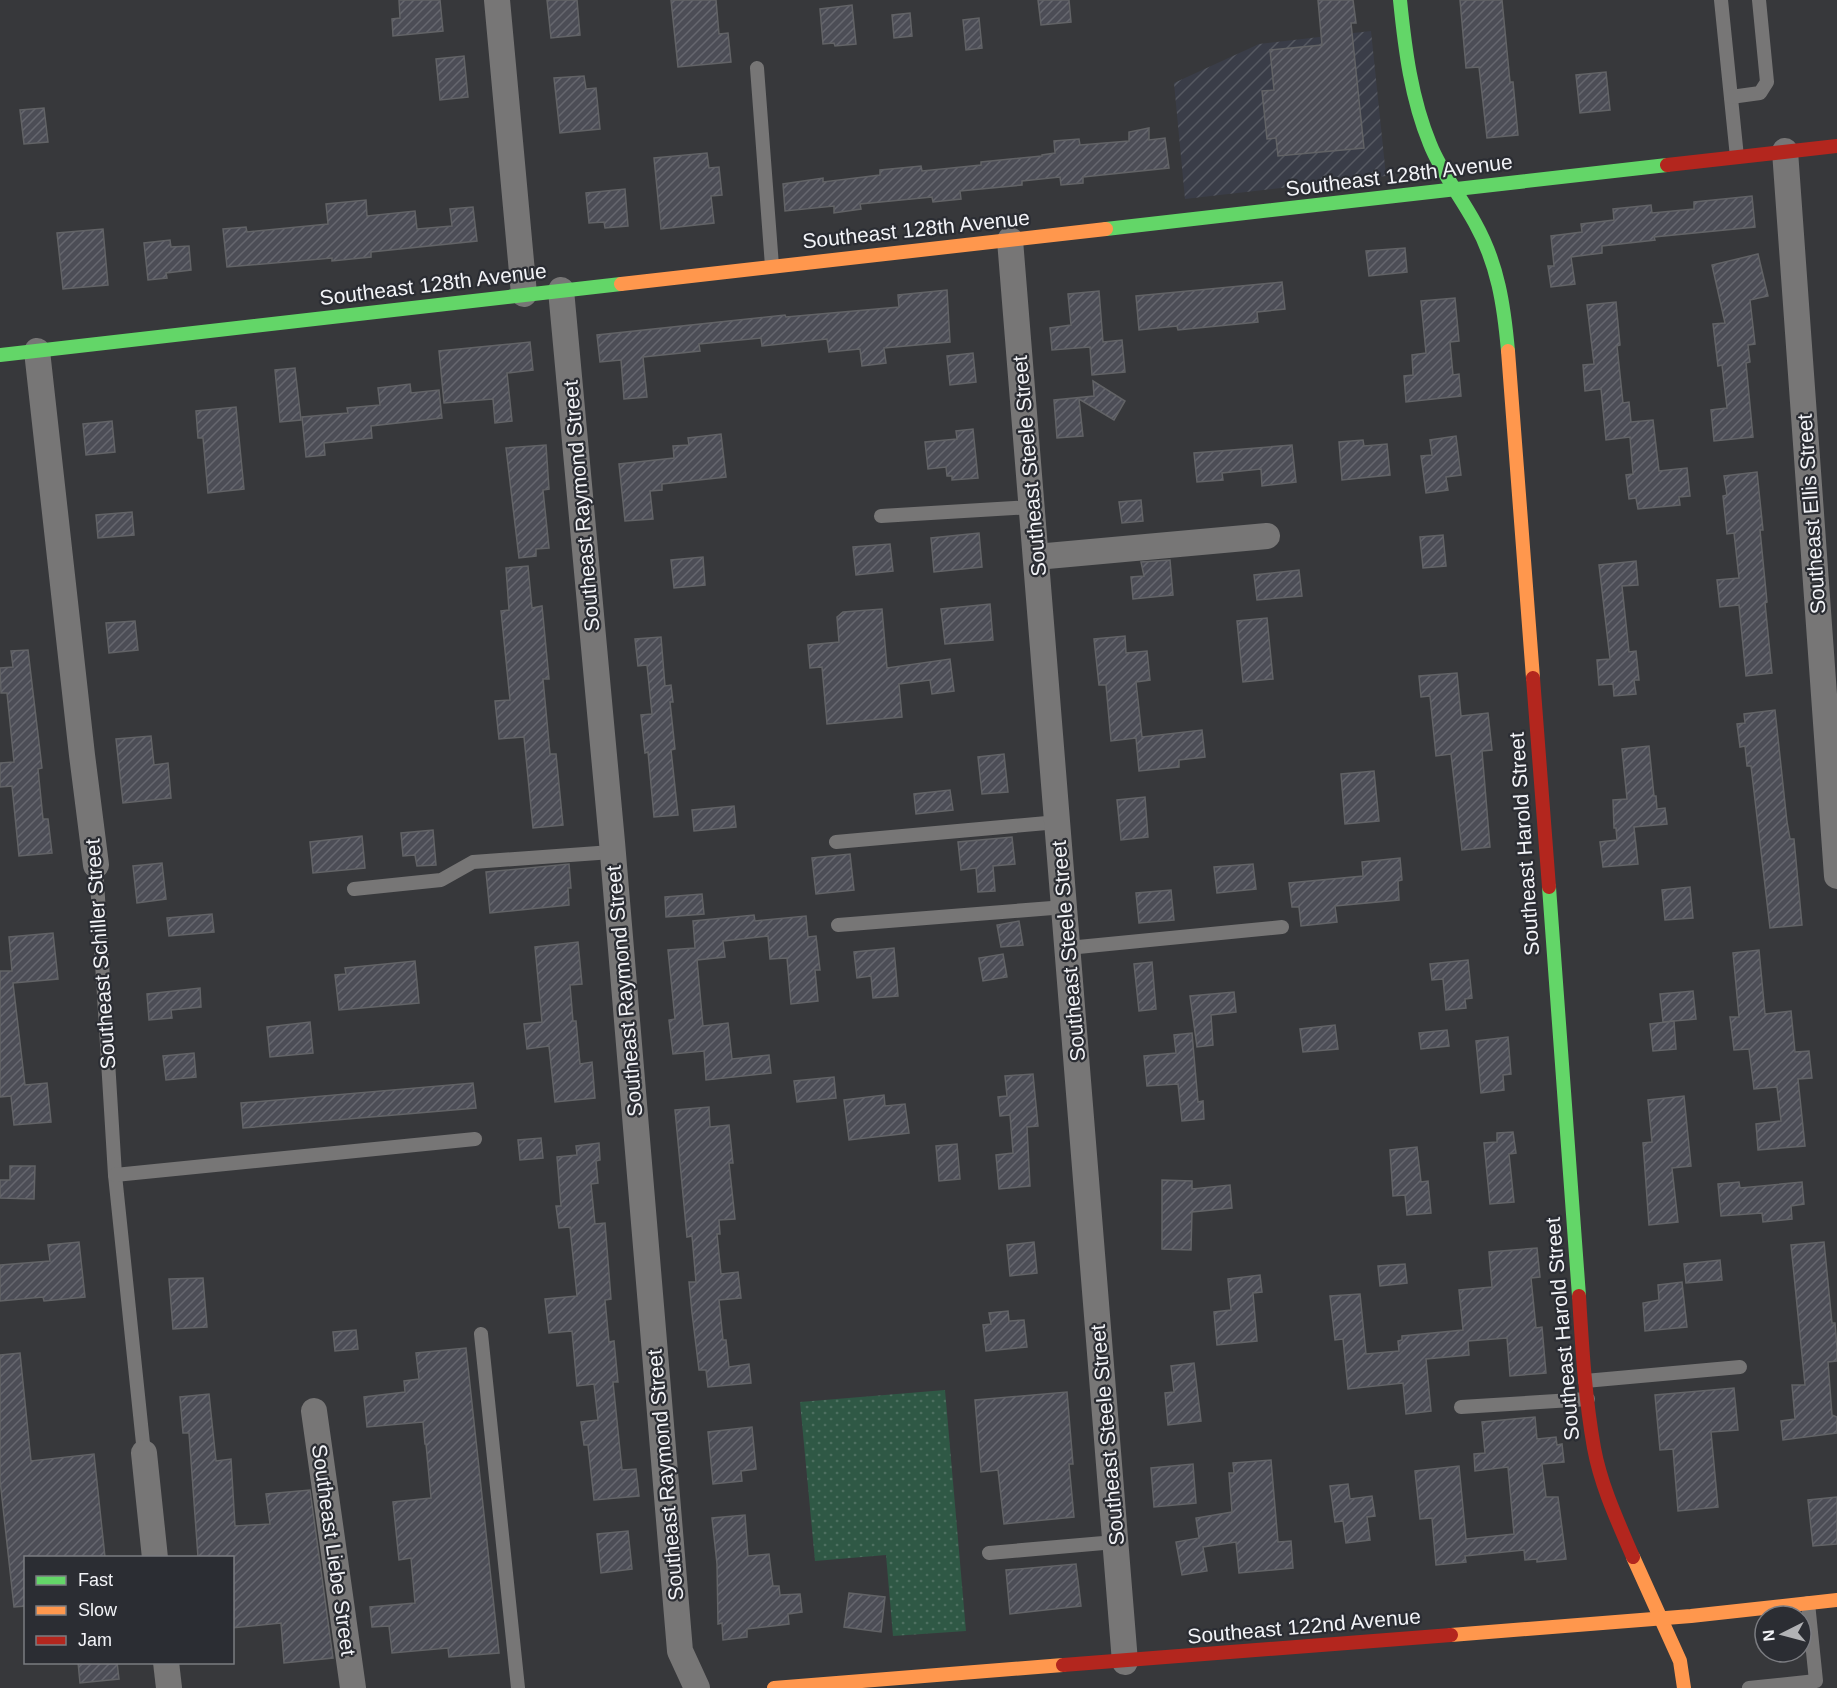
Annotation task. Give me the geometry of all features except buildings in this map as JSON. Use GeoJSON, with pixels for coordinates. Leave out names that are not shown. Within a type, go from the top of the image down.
{"type":"FeatureCollection","features":[{"type":"Feature","properties":{"kind":"street"},"geometry":{"type":"LineString","coordinates":[[497,0],[524,294]]}},
{"type":"Feature","properties":{"kind":"street","name":"Southeast Harold Street"},"geometry":{"type":"LineString","coordinates":[[1400,0],[1408,74],[1415,103],[1432,149],[1482,235],[1501,291],[1508,348],[1585,1381],[1594,1449],[1604,1486],[1680,1661],[1684,1688]]}},
{"type":"Feature","properties":{"kind":"street","name":"Southeast 128th Avenue"},"geometry":{"type":"LineString","coordinates":[[0,355],[1837,146]]}},
{"type":"Feature","properties":{"kind":"street","name":"Southeast Ellis Street"},"geometry":{"type":"LineString","coordinates":[[1785,151],[1837,876]]}},
{"type":"Feature","properties":{"kind":"street","name":"Southeast Steele Street"},"geometry":{"type":"LineString","coordinates":[[1010,240],[1125,1662]]}},
{"type":"Feature","properties":{"kind":"street","name":"Southeast Raymond Street"},"geometry":{"type":"LineString","coordinates":[[561,290],[612,852],[680,1651],[697,1688]]}},
{"type":"Feature","properties":{"kind":"street","name":"Southeast Schiller Street"},"geometry":{"type":"LineString","coordinates":[[37,351],[96,865]]}},
{"type":"Feature","properties":{"kind":"street"},"geometry":{"type":"LineString","coordinates":[[1036,556],[1267,536]]}},
{"type":"Feature","properties":{"kind":"street","name":"Southeast Liebe Street"},"geometry":{"type":"LineString","coordinates":[[315,1411],[353,1688]]}},
{"type":"Feature","properties":{"kind":"street","name":"Southeast Schiller Street"},"geometry":{"type":"LineString","coordinates":[[144,1453],[155,1556]]}},
{"type":"Feature","properties":{"kind":"street","name":"Southeast 122nd Avenue"},"geometry":{"type":"LineString","coordinates":[[774,1688],[1662,1618],[1837,1600]]}},
{"type":"Feature","properties":{"kind":"street"},"geometry":{"type":"LineString","coordinates":[[166,1664],[169,1688]]}},
{"type":"Feature","properties":{"kind":"lane"},"geometry":{"type":"LineString","coordinates":[[1721,0],[1737,157]]}},
{"type":"Feature","properties":{"kind":"lane"},"geometry":{"type":"LineString","coordinates":[[1731,97],[1760,93],[1767,82],[1760,0]]}},
{"type":"Feature","properties":{"kind":"lane"},"geometry":{"type":"LineString","coordinates":[[757,68],[772,267]]}},
{"type":"Feature","properties":{"kind":"lane"},"geometry":{"type":"LineString","coordinates":[[881,516],[1032,507]]}},
{"type":"Feature","properties":{"kind":"lane"},"geometry":{"type":"LineString","coordinates":[[836,842],[1058,822]]}},
{"type":"Feature","properties":{"kind":"lane"},"geometry":{"type":"LineString","coordinates":[[354,889],[441,880],[473,862],[612,852]]}},
{"type":"Feature","properties":{"kind":"lane","name":"Southeast Schiller Street"},"geometry":{"type":"LineString","coordinates":[[96,865],[115,1175],[144,1453]]}},
{"type":"Feature","properties":{"kind":"lane"},"geometry":{"type":"LineString","coordinates":[[838,925],[1065,907]]}},
{"type":"Feature","properties":{"kind":"lane"},"geometry":{"type":"LineString","coordinates":[[1068,948],[1282,927]]}},
{"type":"Feature","properties":{"kind":"lane"},"geometry":{"type":"LineString","coordinates":[[115,1175],[475,1139]]}},
{"type":"Feature","properties":{"kind":"lane"},"geometry":{"type":"LineString","coordinates":[[481,1334],[518,1688]]}},
{"type":"Feature","properties":{"kind":"lane"},"geometry":{"type":"LineString","coordinates":[[1585,1381],[1740,1367]]}},
{"type":"Feature","properties":{"kind":"lane"},"geometry":{"type":"LineString","coordinates":[[1461,1407],[1588,1400]]}},
{"type":"Feature","properties":{"kind":"lane"},"geometry":{"type":"LineString","coordinates":[[989,1553],[1115,1542]]}},
{"type":"Feature","properties":{"kind":"lane"},"geometry":{"type":"LineString","coordinates":[[1749,1688],[1819,1684],[1808,1603]]}},
{"type":"Feature","properties":{"kind":"shaded area"},"geometry":{"type":"Polygon","coordinates":[[[1371,31],[1386,176],[1185,199],[1174,83],[1259,44],[1371,31]]]}},
{"type":"Feature","properties":{"kind":"green space"},"geometry":{"type":"Polygon","coordinates":[[[945,1390],[966,1631],[893,1636],[886,1555],[815,1561],[800,1402],[945,1390]]]}},
{"type":"Feature","properties":{"kind":"traffic: fast"},"geometry":{"type":"LineString","coordinates":[[1400,0],[1413,91],[1423,127],[1445,174],[1483,238],[1499,286],[1508,351]]}},
{"type":"Feature","properties":{"kind":"traffic: fast"},"geometry":{"type":"LineString","coordinates":[[1106,229],[1667,165]]}},
{"type":"Feature","properties":{"kind":"traffic: fast"},"geometry":{"type":"LineString","coordinates":[[0,355],[621,284]]}},
{"type":"Feature","properties":{"kind":"traffic: fast"},"geometry":{"type":"LineString","coordinates":[[1549,887],[1579,1296]]}},
{"type":"Feature","properties":{"kind":"traffic: slow"},"geometry":{"type":"LineString","coordinates":[[621,284],[1106,229]]}},
{"type":"Feature","properties":{"kind":"traffic: slow"},"geometry":{"type":"LineString","coordinates":[[1508,351],[1533,678]]}},
{"type":"Feature","properties":{"kind":"traffic: slow"},"geometry":{"type":"LineString","coordinates":[[1633,1557],[1680,1661],[1684,1688]]}},
{"type":"Feature","properties":{"kind":"traffic: slow"},"geometry":{"type":"LineString","coordinates":[[1451,1635],[1691,1616],[1837,1600]]}},
{"type":"Feature","properties":{"kind":"traffic: slow"},"geometry":{"type":"LineString","coordinates":[[774,1688],[1063,1665]]}},
{"type":"Feature","properties":{"kind":"traffic: jam"},"geometry":{"type":"LineString","coordinates":[[1667,165],[1837,146]]}},
{"type":"Feature","properties":{"kind":"traffic: jam"},"geometry":{"type":"LineString","coordinates":[[1533,678],[1549,887]]}},
{"type":"Feature","properties":{"kind":"traffic: jam"},"geometry":{"type":"LineString","coordinates":[[1579,1296],[1586,1391],[1594,1448],[1605,1490],[1633,1557]]}},
{"type":"Feature","properties":{"kind":"traffic: jam"},"geometry":{"type":"LineString","coordinates":[[1063,1665],[1451,1635]]}}]}
